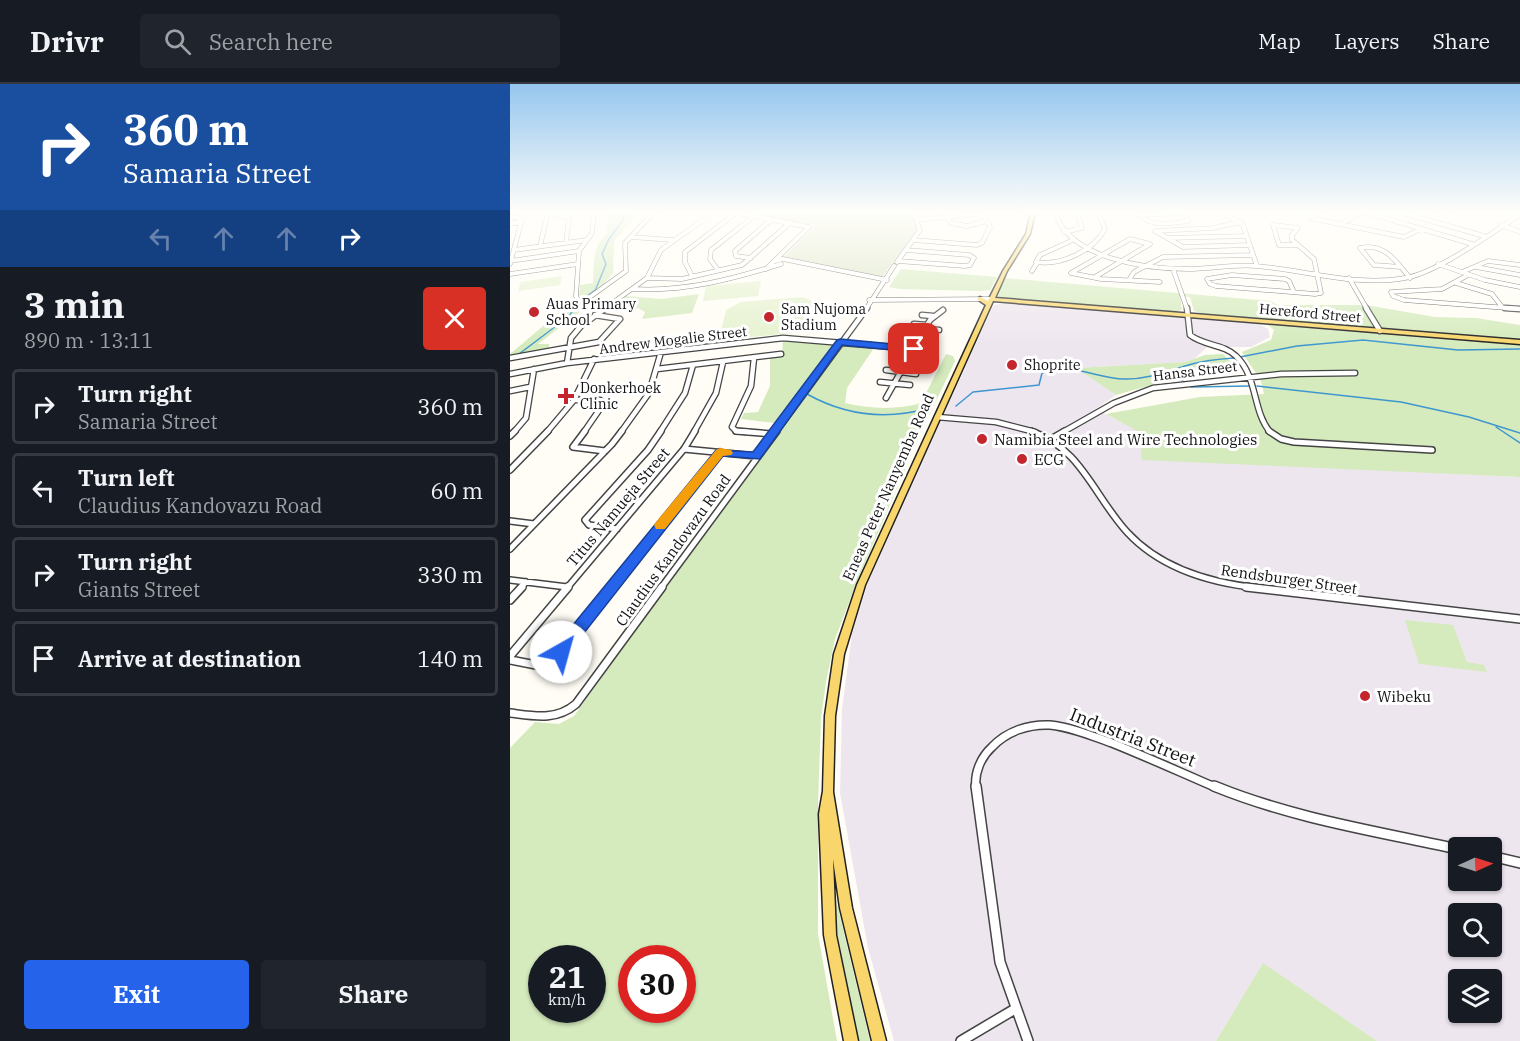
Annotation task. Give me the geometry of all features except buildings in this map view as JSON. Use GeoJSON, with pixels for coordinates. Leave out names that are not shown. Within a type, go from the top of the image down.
{"type":"FeatureCollection","features":[{"type":"Feature","properties":{"kind":"main road","name":"Eneas Peter Nanyemba Road"},"geometry":{"type":"LineString","coordinates":[[851,1041],[829,926],[825,814],[834,682],[844,635],[861,585],[990,301],[1014,257]]}},
{"type":"Feature","properties":{"kind":"main road"},"geometry":{"type":"LineString","coordinates":[[980,299],[990,301]]}},
{"type":"Feature","properties":{"kind":"main road","name":"Hereford Street"},"geometry":{"type":"LineString","coordinates":[[990,301],[1027,302],[1520,342]]}},
{"type":"Feature","properties":{"kind":"main road"},"geometry":{"type":"LineString","coordinates":[[1178,314],[1187,307],[1196,315],[1208,317]]}},
{"type":"Feature","properties":{"kind":"main road","name":"Eneas Peter Nanyemba Road"},"geometry":{"type":"LineString","coordinates":[[828,791],[833,809],[846,908],[879,1041]]}},
{"type":"Feature","properties":{"kind":"street"},"geometry":{"type":"LineString","coordinates":[[510,262],[542,257]]}},
{"type":"Feature","properties":{"kind":"street"},"geometry":{"type":"LineString","coordinates":[[543,270],[546,257]]}},
{"type":"Feature","properties":{"kind":"street"},"geometry":{"type":"LineString","coordinates":[[579,257],[576,296],[583,302],[607,307]]}},
{"type":"Feature","properties":{"kind":"street"},"geometry":{"type":"LineString","coordinates":[[583,302],[626,271],[625,257]]}},
{"type":"Feature","properties":{"kind":"street"},"geometry":{"type":"LineString","coordinates":[[567,363],[568,347],[573,335],[594,315],[647,278],[653,270],[657,257]]}},
{"type":"Feature","properties":{"kind":"street"},"geometry":{"type":"LineString","coordinates":[[685,257],[685,262],[692,276]]}},
{"type":"Feature","properties":{"kind":"street"},"geometry":{"type":"LineString","coordinates":[[710,257],[718,270]]}},
{"type":"Feature","properties":{"kind":"street"},"geometry":{"type":"LineString","coordinates":[[741,257],[751,258]]}},
{"type":"Feature","properties":{"kind":"street"},"geometry":{"type":"LineString","coordinates":[[633,289],[658,292],[677,290],[765,270],[785,257]]}},
{"type":"Feature","properties":{"kind":"street","name":"Claudius Kandovazu Road"},"geometry":{"type":"LineString","coordinates":[[510,713],[544,717],[564,714],[576,704],[901,257]]}},
{"type":"Feature","properties":{"kind":"street"},"geometry":{"type":"LineString","coordinates":[[898,261],[965,266],[970,265],[974,258],[972,257]]}},
{"type":"Feature","properties":{"kind":"street"},"geometry":{"type":"LineString","coordinates":[[1032,271],[1039,257]]}},
{"type":"Feature","properties":{"kind":"street"},"geometry":{"type":"LineString","coordinates":[[1037,263],[1057,263],[1069,257]]}},
{"type":"Feature","properties":{"kind":"street"},"geometry":{"type":"LineString","coordinates":[[1099,257],[1071,273],[1160,282]]}},
{"type":"Feature","properties":{"kind":"street"},"geometry":{"type":"LineString","coordinates":[[1113,257],[1173,269],[1257,266],[1316,276],[1410,278],[1425,273],[1450,257]]}},
{"type":"Feature","properties":{"kind":"street"},"geometry":{"type":"LineString","coordinates":[[1095,277],[1129,257]]}},
{"type":"Feature","properties":{"kind":"street"},"geometry":{"type":"LineString","coordinates":[[1129,280],[1132,273],[1145,265],[1163,257],[1178,257]]}},
{"type":"Feature","properties":{"kind":"street"},"geometry":{"type":"LineString","coordinates":[[1254,257],[1257,266]]}},
{"type":"Feature","properties":{"kind":"street"},"geometry":{"type":"LineString","coordinates":[[1294,292],[1290,281],[1285,279],[1211,276],[1207,279],[1210,284],[1216,286],[1294,292],[1321,293],[1314,259],[1311,257]]}},
{"type":"Feature","properties":{"kind":"street"},"geometry":{"type":"LineString","coordinates":[[1367,257],[1374,265],[1401,267]]}},
{"type":"Feature","properties":{"kind":"street"},"geometry":{"type":"LineString","coordinates":[[1391,257],[1410,278]]}},
{"type":"Feature","properties":{"kind":"street"},"geometry":{"type":"LineString","coordinates":[[647,278],[670,280],[692,276],[742,265],[751,258]]}},
{"type":"Feature","properties":{"kind":"street"},"geometry":{"type":"LineString","coordinates":[[1462,272],[1494,260],[1520,265]]}},
{"type":"Feature","properties":{"kind":"street"},"geometry":{"type":"LineString","coordinates":[[773,261],[782,261]]}},
{"type":"Feature","properties":{"kind":"street"},"geometry":{"type":"LineString","coordinates":[[765,270],[773,261],[782,261],[883,281]]}},
{"type":"Feature","properties":{"kind":"street"},"geometry":{"type":"LineString","coordinates":[[510,274],[578,264]]}},
{"type":"Feature","properties":{"kind":"street"},"geometry":{"type":"LineString","coordinates":[[1437,264],[1467,275],[1520,287]]}},
{"type":"Feature","properties":{"kind":"street","name":"Claudius Kandovazu Road"},"geometry":{"type":"LineString","coordinates":[[870,300],[878,292],[894,266]]}},
{"type":"Feature","properties":{"kind":"street"},"geometry":{"type":"LineString","coordinates":[[1476,267],[1520,275]]}},
{"type":"Feature","properties":{"kind":"street"},"geometry":{"type":"LineString","coordinates":[[1173,269],[1187,307],[1189,332],[1192,337],[1232,353],[1250,377],[1264,426],[1269,434],[1278,439],[1294,442],[1432,450]]}},
{"type":"Feature","properties":{"kind":"street"},"geometry":{"type":"LineString","coordinates":[[877,278],[887,274]]}},
{"type":"Feature","properties":{"kind":"street"},"geometry":{"type":"LineString","coordinates":[[1467,275],[1456,284],[1430,291],[1391,292],[1393,296],[1404,300],[1520,309]]}},
{"type":"Feature","properties":{"kind":"street"},"geometry":{"type":"LineString","coordinates":[[1349,278],[1380,331]]}},
{"type":"Feature","properties":{"kind":"street"},"geometry":{"type":"LineString","coordinates":[[1456,284],[1492,294],[1502,308]]}},
{"type":"Feature","properties":{"kind":"street"},"geometry":{"type":"LineString","coordinates":[[878,292],[880,297],[896,300]]}},
{"type":"Feature","properties":{"kind":"street"},"geometry":{"type":"LineString","coordinates":[[870,300],[980,299]]}},
{"type":"Feature","properties":{"kind":"street"},"geometry":{"type":"LineString","coordinates":[[860,315],[873,305],[896,300]]}},
{"type":"Feature","properties":{"kind":"street"},"geometry":{"type":"LineString","coordinates":[[922,315],[933,315],[943,310]]}},
{"type":"Feature","properties":{"kind":"street"},"geometry":{"type":"LineString","coordinates":[[510,358],[601,341],[620,320],[594,315]]}},
{"type":"Feature","properties":{"kind":"street"},"geometry":{"type":"LineString","coordinates":[[886,398],[933,315]]}},
{"type":"Feature","properties":{"kind":"street"},"geometry":{"type":"LineString","coordinates":[[927,325],[940,321]]}},
{"type":"Feature","properties":{"kind":"street"},"geometry":{"type":"LineString","coordinates":[[1357,329],[1371,327],[1373,321]]}},
{"type":"Feature","properties":{"kind":"street"},"geometry":{"type":"LineString","coordinates":[[915,324],[927,325],[939,330]]}},
{"type":"Feature","properties":{"kind":"street"},"geometry":{"type":"LineString","coordinates":[[909,334],[934,340]]}},
{"type":"Feature","properties":{"kind":"street","name":"Andrew Mogalie Street"},"geometry":{"type":"LineString","coordinates":[[510,374],[567,363],[783,338],[927,351]]}},
{"type":"Feature","properties":{"kind":"street"},"geometry":{"type":"LineString","coordinates":[[510,549],[606,451],[649,393],[661,352]]}},
{"type":"Feature","properties":{"kind":"street"},"geometry":{"type":"LineString","coordinates":[[657,369],[781,354]]}},
{"type":"Feature","properties":{"kind":"street"},"geometry":{"type":"LineString","coordinates":[[754,358],[752,386],[732,427],[736,431],[772,434]]}},
{"type":"Feature","properties":{"kind":"street"},"geometry":{"type":"LineString","coordinates":[[894,359],[922,362]]}},
{"type":"Feature","properties":{"kind":"street"},"geometry":{"type":"LineString","coordinates":[[510,470],[534,447],[574,400],[594,360]]}},
{"type":"Feature","properties":{"kind":"street","name":"Titus Namueja Street"},"geometry":{"type":"LineString","coordinates":[[510,658],[684,449],[716,393],[723,362]]}},
{"type":"Feature","properties":{"kind":"street"},"geometry":{"type":"LineString","coordinates":[[616,529],[589,525],[585,520],[648,450],[685,393],[693,364]]}},
{"type":"Feature","properties":{"kind":"street"},"geometry":{"type":"LineString","coordinates":[[510,436],[526,418],[534,369]]}},
{"type":"Feature","properties":{"kind":"street"},"geometry":{"type":"LineString","coordinates":[[886,370],[916,374]]}},
{"type":"Feature","properties":{"kind":"street","name":"Hansa Street"},"geometry":{"type":"LineString","coordinates":[[1051,440],[1115,401],[1138,392],[1250,377],[1321,372],[1355,373]]}},
{"type":"Feature","properties":{"kind":"street"},"geometry":{"type":"LineString","coordinates":[[880,382],[910,385]]}},
{"type":"Feature","properties":{"kind":"street"},"geometry":{"type":"LineString","coordinates":[[510,391],[530,387]]}},
{"type":"Feature","properties":{"kind":"street"},"geometry":{"type":"LineString","coordinates":[[574,400],[600,400],[604,403],[573,447],[606,451]]}},
{"type":"Feature","properties":{"kind":"street","name":"Rendsburger Street"},"geometry":{"type":"LineString","coordinates":[[937,417],[1007,425],[1037,433],[1051,440],[1069,452],[1082,466],[1115,519],[1133,539],[1147,551],[1187,572],[1229,585],[1520,619]]}},
{"type":"Feature","properties":{"kind":"street"},"geometry":{"type":"LineString","coordinates":[[684,449],[756,456]]}},
{"type":"Feature","properties":{"kind":"street"},"geometry":{"type":"LineString","coordinates":[[510,658],[541,666],[554,659],[720,452]]}},
{"type":"Feature","properties":{"kind":"street"},"geometry":{"type":"LineString","coordinates":[[510,521],[534,524]]}},
{"type":"Feature","properties":{"kind":"street"},"geometry":{"type":"LineString","coordinates":[[510,580],[567,587]]}},
{"type":"Feature","properties":{"kind":"street"},"geometry":{"type":"LineString","coordinates":[[510,600],[525,582]]}},
{"type":"Feature","properties":{"kind":"street","name":"Industria Street"},"geometry":{"type":"LineString","coordinates":[[1029,1041],[1015,1009],[1000,962],[975,781],[979,762],[986,750],[1020,729],[1040,725],[1063,727],[1120,747],[1256,802],[1304,816],[1448,847]]}},
{"type":"Feature","properties":{"kind":"street"},"geometry":{"type":"LineString","coordinates":[[1502,859],[1520,863]]}},
{"type":"Feature","properties":{"kind":"street"},"geometry":{"type":"LineString","coordinates":[[961,1041],[1015,1009]]}},
{"type":"Feature","properties":{"kind":"shaded area"},"geometry":{"type":"Polygon","coordinates":[[[1006,303],[1259,324],[1268,329],[1270,337],[1251,347],[1207,347],[1194,359],[1185,362],[1077,368],[1116,395],[1096,409],[1140,432],[1341,468],[1520,477],[1520,1041],[1377,1041],[1263,964],[1216,1041],[894,1041],[868,948],[840,793],[842,709],[852,634],[868,583],[994,305],[1006,303]]]}},
{"type":"Feature","properties":{"kind":"green space"},"geometry":{"type":"Polygon","coordinates":[[[595,257],[614,257],[613,273],[600,289],[584,300],[579,299],[580,285],[593,283],[595,257]]]}},
{"type":"Feature","properties":{"kind":"green space"},"geometry":{"type":"Polygon","coordinates":[[[784,257],[897,257],[883,276],[783,258],[784,257]]]}},
{"type":"Feature","properties":{"kind":"green space"},"geometry":{"type":"Polygon","coordinates":[[[901,269],[997,277],[990,290],[981,291],[889,287],[901,269]]]}},
{"type":"Feature","properties":{"kind":"green space"},"geometry":{"type":"Polygon","coordinates":[[[562,276],[560,285],[518,291],[521,282],[562,276]]]}},
{"type":"Feature","properties":{"kind":"green space"},"geometry":{"type":"Polygon","coordinates":[[[1005,278],[1270,301],[1278,305],[1366,305],[1435,317],[1476,318],[1520,325],[1520,340],[1203,314],[1194,311],[1190,297],[1180,296],[1182,309],[1177,312],[1006,299],[999,297],[998,293],[1005,278]]]}},
{"type":"Feature","properties":{"kind":"green space"},"geometry":{"type":"Polygon","coordinates":[[[761,281],[758,296],[703,301],[706,286],[761,281]]]}},
{"type":"Feature","properties":{"kind":"green space"},"geometry":{"type":"Polygon","coordinates":[[[699,294],[692,313],[642,319],[645,312],[638,308],[633,311],[610,308],[626,296],[661,299],[699,294]]]}},
{"type":"Feature","properties":{"kind":"green space","name":"Sam Nujoma Stadium"},"geometry":{"type":"Polygon","coordinates":[[[803,297],[815,302],[814,325],[802,332],[730,339],[720,335],[726,310],[741,302],[803,297]]]}},
{"type":"Feature","properties":{"kind":"green space"},"geometry":{"type":"Polygon","coordinates":[[[574,300],[579,305],[575,311],[580,312],[538,344],[549,344],[549,351],[510,358],[510,354],[574,300]]]}},
{"type":"Feature","properties":{"kind":"green space"},"geometry":{"type":"Polygon","coordinates":[[[1267,324],[1520,345],[1520,477],[1142,460],[1139,432],[1106,414],[1200,397],[1264,394],[1261,381],[1242,352],[1271,340],[1274,330],[1267,324]]]}},
{"type":"Feature","properties":{"kind":"green space"},"geometry":{"type":"Polygon","coordinates":[[[783,338],[876,345],[847,388],[845,403],[883,408],[921,403],[946,354],[953,356],[955,361],[919,437],[856,584],[835,639],[826,682],[821,718],[818,803],[818,934],[837,1041],[510,1041],[510,748],[535,722],[559,724],[574,716],[784,424],[741,419],[744,413],[758,412],[770,386],[770,356],[782,355],[783,338]]]}},
{"type":"Feature","properties":{"kind":"green space"},"geometry":{"type":"Polygon","coordinates":[[[1223,354],[1237,368],[1235,373],[1176,378],[1116,395],[1076,368],[1185,362],[1205,355],[1223,354]]]}},
{"type":"Feature","properties":{"kind":"green space"},"geometry":{"type":"Polygon","coordinates":[[[1405,620],[1453,625],[1467,662],[1484,665],[1487,672],[1419,664],[1405,620]]]}},
{"type":"Feature","properties":{"kind":"green space"},"geometry":{"type":"Polygon","coordinates":[[[833,882],[870,1041],[858,1041],[836,927],[833,882]]]}},
{"type":"Feature","properties":{"kind":"green space"},"geometry":{"type":"Polygon","coordinates":[[[1263,963],[1377,1041],[1216,1041],[1263,963]]]}},
{"type":"Feature","properties":{"kind":"waterway"},"geometry":{"type":"LineString","coordinates":[[595,291],[606,264],[603,257]]}},
{"type":"Feature","properties":{"kind":"waterway"},"geometry":{"type":"LineString","coordinates":[[582,300],[595,290]]}},
{"type":"Feature","properties":{"kind":"waterway"},"geometry":{"type":"LineString","coordinates":[[519,354],[568,317],[579,303]]}},
{"type":"Feature","properties":{"kind":"waterway"},"geometry":{"type":"LineString","coordinates":[[1240,357],[1297,346],[1363,340],[1458,350],[1520,349]]}},
{"type":"Feature","properties":{"kind":"waterway"},"geometry":{"type":"LineString","coordinates":[[956,406],[973,392],[1039,385],[1042,373],[1052,370],[1073,370],[1114,378],[1133,379],[1192,364],[1234,358]]}},
{"type":"Feature","properties":{"kind":"waterway"},"geometry":{"type":"LineString","coordinates":[[1167,373],[1185,382]]}},
{"type":"Feature","properties":{"kind":"waterway"},"geometry":{"type":"LineString","coordinates":[[1191,387],[1250,386]]}},
{"type":"Feature","properties":{"kind":"waterway"},"geometry":{"type":"LineString","coordinates":[[1257,386],[1401,402],[1469,417],[1520,433]]}},
{"type":"Feature","properties":{"kind":"waterway"},"geometry":{"type":"LineString","coordinates":[[807,394],[837,407],[867,414],[898,414],[930,408]]}},
{"type":"Feature","properties":{"kind":"waterway"},"geometry":{"type":"LineString","coordinates":[[1496,427],[1520,443]]}},
{"type":"Feature","properties":{"kind":"slow traffic"},"geometry":{"type":"LineString","coordinates":[[661,525],[720,452],[727,453]]}},
{"type":"Feature","properties":{"kind":"place","name":"Auas Primary School"},"geometry":{"type":"Point","coordinates":[534,312]}},
{"type":"Feature","properties":{"kind":"place","name":"Sam Nujoma Stadium"},"geometry":{"type":"Point","coordinates":[769,317]}},
{"type":"Feature","properties":{"kind":"place","name":"Shoprite"},"geometry":{"type":"Point","coordinates":[1012,365]}},
{"type":"Feature","properties":{"kind":"place","name":"Donkerhoek Clinic"},"geometry":{"type":"Point","coordinates":[566,396]}},
{"type":"Feature","properties":{"kind":"place","name":"Namibia Steel and Wire Technologies"},"geometry":{"type":"Point","coordinates":[982,439]}},
{"type":"Feature","properties":{"kind":"place","name":"ECG"},"geometry":{"type":"Point","coordinates":[1022,459]}},
{"type":"Feature","properties":{"kind":"place","name":"Wibeku"},"geometry":{"type":"Point","coordinates":[1365,696]}},
{"type":"Feature","properties":{"kind":"route"},"geometry":{"type":"LineString","coordinates":[[561,652],[720,452],[756,456],[840,342],[914,349]]}}]}
